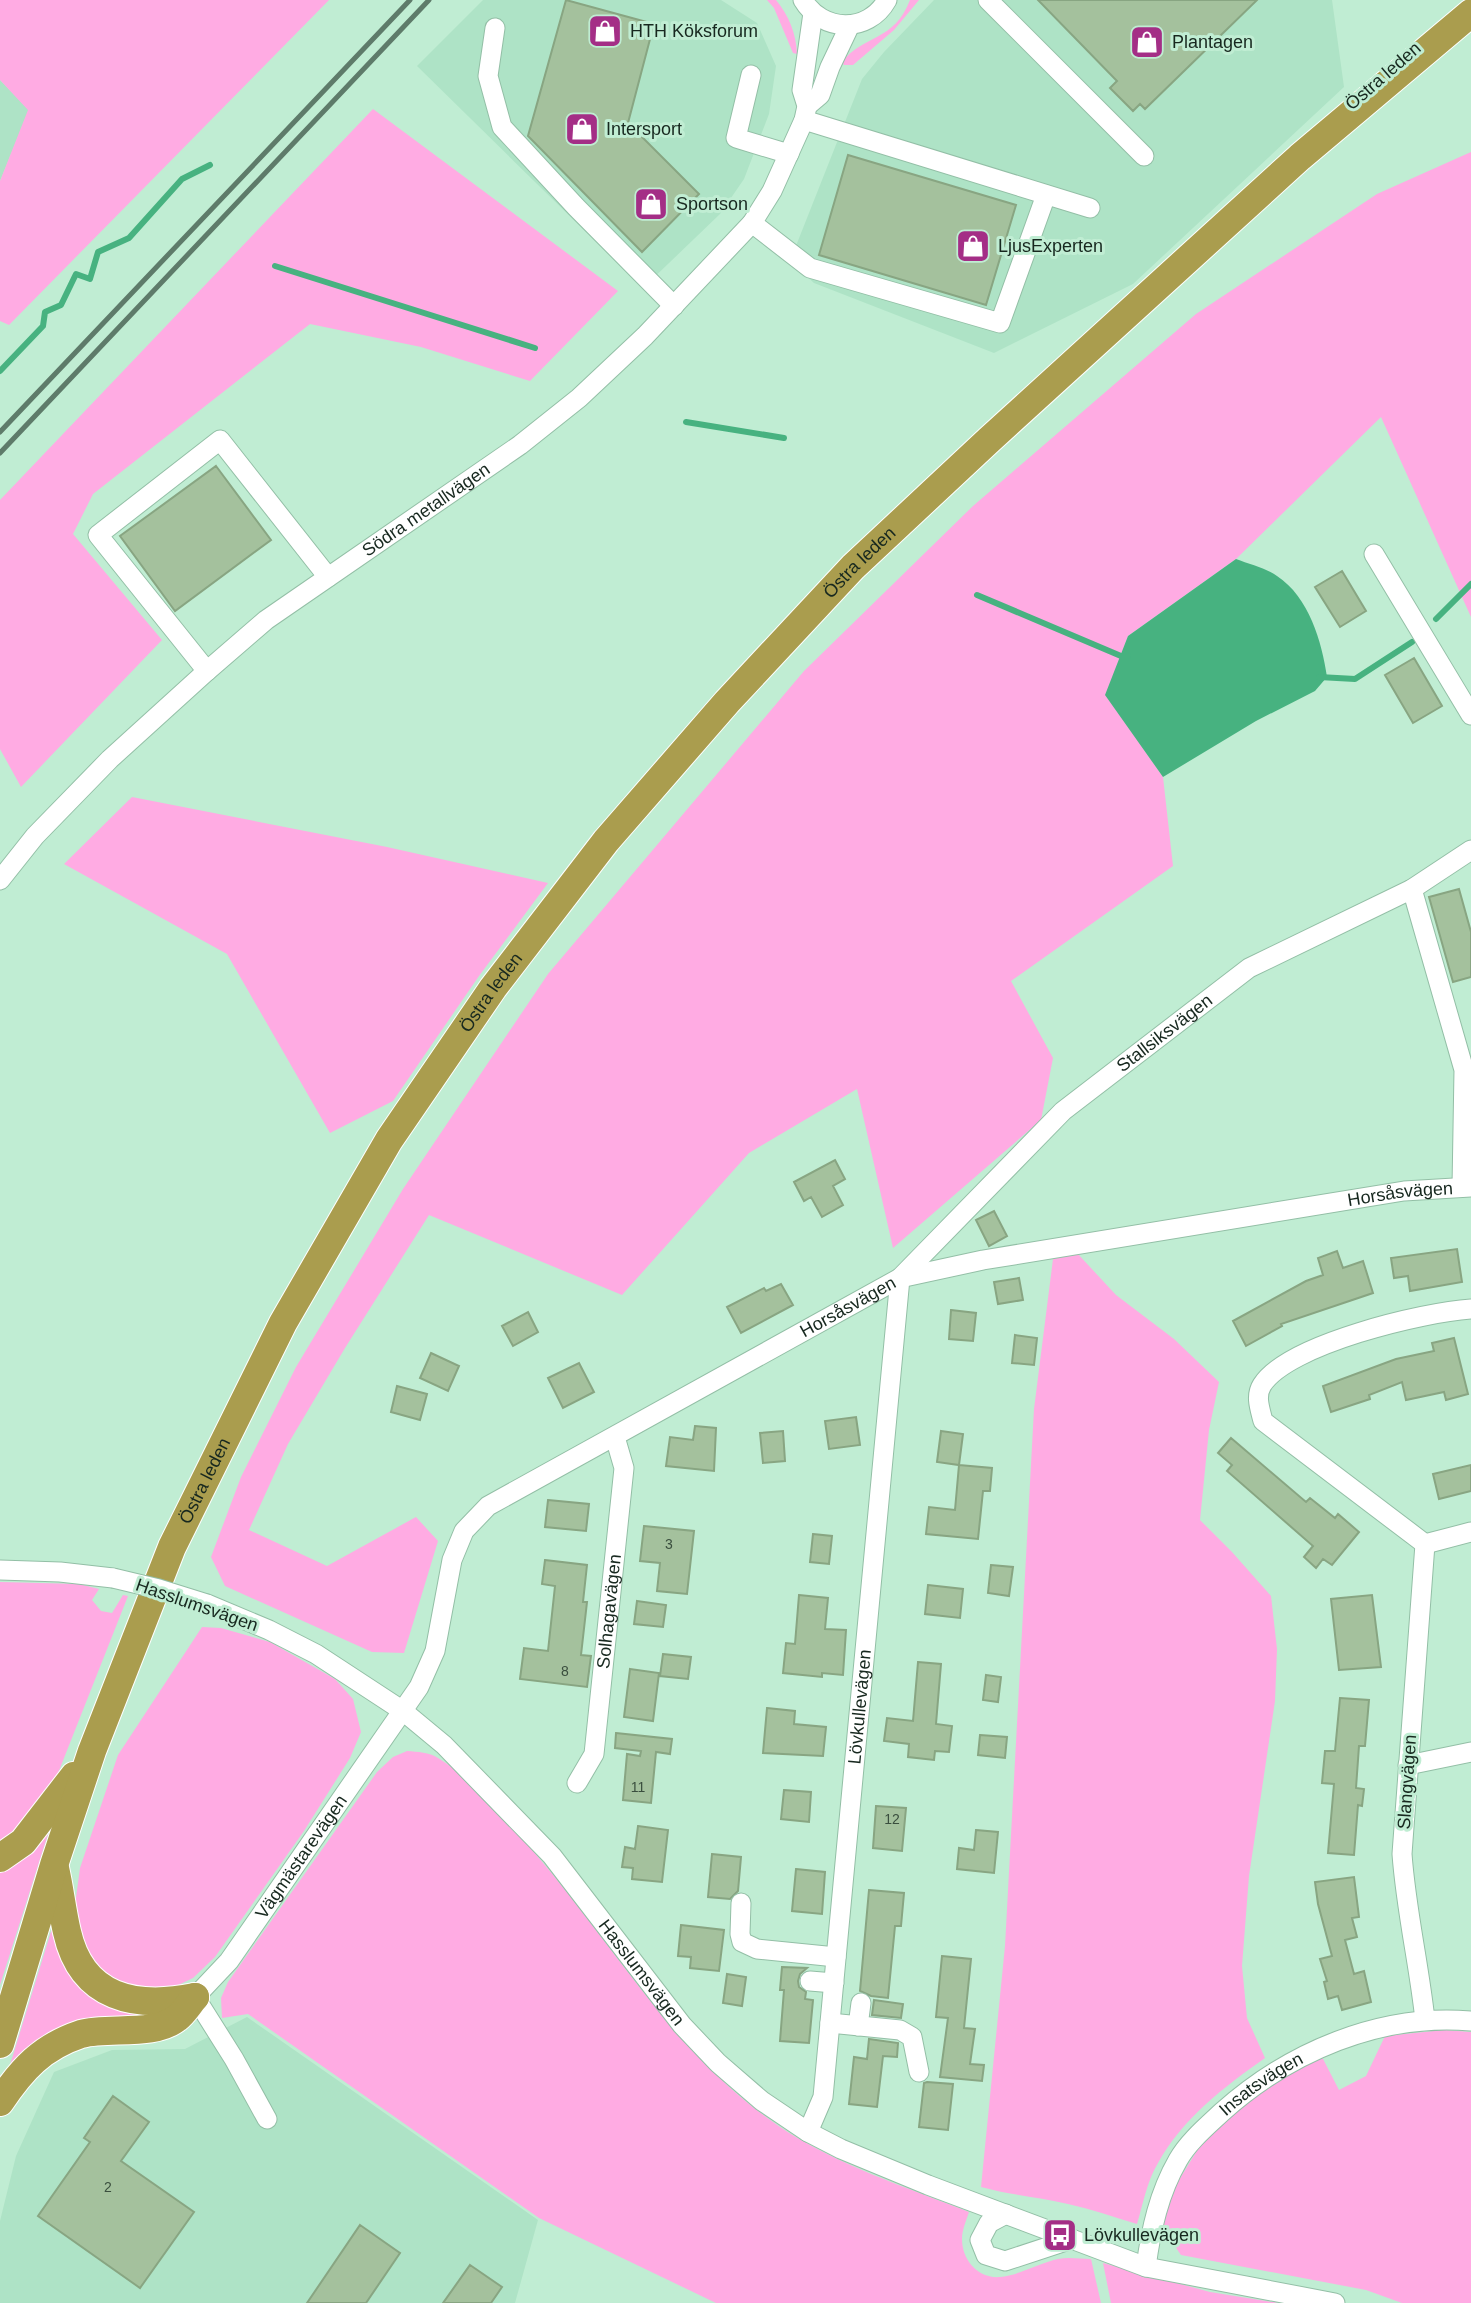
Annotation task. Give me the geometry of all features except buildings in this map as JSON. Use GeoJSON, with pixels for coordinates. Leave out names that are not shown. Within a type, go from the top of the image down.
{"type":"FeatureCollection","features":[{"type":"Feature","properties":{"kind":"highway","name":"Östra leden"},"geometry":{"type":"LineString","coordinates":[[1300,157],[1347,107],[1471,1]]}},
{"type":"Feature","properties":{"kind":"highway","name":"Östra leden"},"geometry":{"type":"LineString","coordinates":[[0,2044],[54,1865],[92,1751],[172,1547],[283,1323],[389,1140],[493,988],[606,841],[727,702],[853,567],[999,430],[1300,157],[1471,13]]}},
{"type":"Feature","properties":{"kind":"highway"},"geometry":{"type":"LineString","coordinates":[[0,1858],[23,1842],[41,1822],[92,1751]]}},
{"type":"Feature","properties":{"kind":"highway"},"geometry":{"type":"LineString","coordinates":[[54,1865],[67,1933],[80,1965],[90,1977],[106,1991],[136,2001],[147,2003],[195,1997]]}},
{"type":"Feature","properties":{"kind":"highway"},"geometry":{"type":"LineString","coordinates":[[0,2102],[21,2072],[47,2049],[83,2033],[159,2025],[176,2019],[195,1997]]}},
{"type":"Feature","properties":{"kind":"street"},"geometry":{"type":"LineString","coordinates":[[988,0],[1144,156]]}},
{"type":"Feature","properties":{"kind":"street"},"geometry":{"type":"LineString","coordinates":[[808,7],[824,21],[849,26],[863,23],[887,2]]}},
{"type":"Feature","properties":{"kind":"street","name":"Södra metallvägen"},"geometry":{"type":"LineString","coordinates":[[805,113],[802,90],[808,7]]}},
{"type":"Feature","properties":{"kind":"street","name":"Södra metallvägen"},"geometry":{"type":"LineString","coordinates":[[0,880],[36,836],[110,760],[207,671],[267,620],[520,445],[579,398],[674,306],[752,223],[772,191],[805,113],[820,95],[849,26]]}},
{"type":"Feature","properties":{"kind":"street"},"geometry":{"type":"LineString","coordinates":[[495,28],[488,76],[502,127],[674,306]]}},
{"type":"Feature","properties":{"kind":"street"},"geometry":{"type":"LineString","coordinates":[[751,75],[736,138],[789,154]]}},
{"type":"Feature","properties":{"kind":"street"},"geometry":{"type":"LineString","coordinates":[[805,113],[1090,208]]}},
{"type":"Feature","properties":{"kind":"street"},"geometry":{"type":"LineString","coordinates":[[752,223],[810,268],[1000,323],[1046,195]]}},
{"type":"Feature","properties":{"kind":"street"},"geometry":{"type":"LineString","coordinates":[[207,671],[99,535],[220,440],[328,577]]}},
{"type":"Feature","properties":{"kind":"street"},"geometry":{"type":"LineString","coordinates":[[1374,554],[1471,715]]}},
{"type":"Feature","properties":{"kind":"street","name":"Stallsiksvägen"},"geometry":{"type":"LineString","coordinates":[[900,1278],[1063,1111],[1249,968],[1412,889],[1471,850]]}},
{"type":"Feature","properties":{"kind":"street"},"geometry":{"type":"LineString","coordinates":[[1412,889],[1464,1070],[1467,1187]]}},
{"type":"Feature","properties":{"kind":"street","name":"Horsåsvägen"},"geometry":{"type":"LineString","coordinates":[[403,1711],[424,1679],[435,1651],[452,1560],[464,1531],[488,1506],[900,1278],[983,1259],[1404,1191],[1467,1187]]}},
{"type":"Feature","properties":{"kind":"street","name":"Lövkullevägen"},"geometry":{"type":"LineString","coordinates":[[808,2132],[822,2097],[830,2023],[900,1278]]}},
{"type":"Feature","properties":{"kind":"street"},"geometry":{"type":"LineString","coordinates":[[1471,1309],[1402,1320],[1346,1336],[1309,1352],[1272,1372],[1260,1387],[1258,1405],[1263,1421],[1425,1544],[1471,1532]]}},
{"type":"Feature","properties":{"kind":"street","name":"Solhagavägen"},"geometry":{"type":"LineString","coordinates":[[577,1783],[594,1754],[624,1468],[615,1437]]}},
{"type":"Feature","properties":{"kind":"street","name":"Slangvägen"},"geometry":{"type":"LineString","coordinates":[[1425,1544],[1402,1854],[1404,1886],[1425,2020]]}},
{"type":"Feature","properties":{"kind":"street","name":"Hasslumsvägen"},"geometry":{"type":"LineString","coordinates":[[0,1570],[60,1572],[113,1578],[207,1604],[269,1630],[316,1654],[403,1711],[444,1745],[552,1856],[682,2025],[718,2063],[762,2101],[808,2132],[841,2149],[1146,2267],[1335,2303]]}},
{"type":"Feature","properties":{"kind":"street","name":"Vägmästarevägen"},"geometry":{"type":"LineString","coordinates":[[195,1997],[229,1961],[403,1711]]}},
{"type":"Feature","properties":{"kind":"street"},"geometry":{"type":"LineString","coordinates":[[1408,1765],[1471,1752]]}},
{"type":"Feature","properties":{"kind":"street"},"geometry":{"type":"LineString","coordinates":[[741,1903],[742,1942],[758,1949],[836,1957]]}},
{"type":"Feature","properties":{"kind":"street"},"geometry":{"type":"LineString","coordinates":[[810,1981],[834,1983]]}},
{"type":"Feature","properties":{"kind":"street"},"geometry":{"type":"LineString","coordinates":[[195,1997],[267,2119]]}},
{"type":"Feature","properties":{"kind":"street"},"geometry":{"type":"LineString","coordinates":[[858,2026],[861,2003]]}},
{"type":"Feature","properties":{"kind":"street","name":"Insatsvägen"},"geometry":{"type":"LineString","coordinates":[[1146,2267],[1150,2235],[1161,2196],[1179,2157],[1208,2124],[1240,2096],[1279,2068],[1329,2045],[1380,2027],[1425,2020],[1471,2021]]}},
{"type":"Feature","properties":{"kind":"street"},"geometry":{"type":"LineString","coordinates":[[830,2023],[900,2030],[912,2037],[919,2071]]}},
{"type":"Feature","properties":{"kind":"street"},"geometry":{"type":"LineString","coordinates":[[1006,2214],[989,2223],[980,2240],[986,2255],[1005,2261],[1072,2239]]}},
{"type":"Feature","properties":{"kind":"shaded area"},"geometry":{"type":"Polygon","coordinates":[[[0,0],[329,0],[9,325],[0,321],[0,181],[28,110],[0,80],[0,0]]]}},
{"type":"Feature","properties":{"kind":"shaded area"},"geometry":{"type":"Polygon","coordinates":[[[483,0],[721,0],[757,23],[776,66],[769,114],[744,179],[720,214],[643,288],[417,66],[483,0]]]}},
{"type":"Feature","properties":{"kind":"shaded area"},"geometry":{"type":"Polygon","coordinates":[[[767,0],[776,0],[785,12],[793,32],[797,54],[793,53],[774,8],[767,0]]]}},
{"type":"Feature","properties":{"kind":"shaded area"},"geometry":{"type":"Polygon","coordinates":[[[910,0],[919,0],[894,30],[853,65],[844,65],[842,62],[851,53],[896,23],[910,0]]]}},
{"type":"Feature","properties":{"kind":"shaded area"},"geometry":{"type":"Polygon","coordinates":[[[934,0],[1332,0],[1344,87],[1133,284],[994,353],[814,283],[790,261],[862,79],[934,0]]]}},
{"type":"Feature","properties":{"kind":"shaded area"},"geometry":{"type":"Polygon","coordinates":[[[0,80],[29,110],[0,181],[0,80]]]}},
{"type":"Feature","properties":{"kind":"shaded area"},"geometry":{"type":"Polygon","coordinates":[[[373,109],[618,291],[530,381],[421,347],[310,324],[93,494],[73,534],[162,640],[21,787],[0,749],[0,500],[373,109]]]}},
{"type":"Feature","properties":{"kind":"shaded area"},"geometry":{"type":"Polygon","coordinates":[[[1471,152],[1471,617],[1381,417],[1236,559],[1128,636],[1106,695],[1163,777],[1173,866],[1011,981],[1053,1058],[1041,1120],[893,1248],[857,1089],[749,1153],[622,1295],[429,1215],[288,1444],[249,1530],[327,1566],[416,1517],[438,1541],[404,1653],[372,1652],[225,1586],[211,1557],[241,1477],[296,1367],[403,1189],[548,974],[804,671],[973,506],[1196,314],[1377,194],[1471,152]]]}},
{"type":"Feature","properties":{"kind":"shaded area"},"geometry":{"type":"Polygon","coordinates":[[[1236,559],[1273,573],[1298,596],[1312,621],[1322,649],[1327,677],[1315,691],[1256,721],[1163,777],[1105,695],[1128,636],[1236,559]]]}},
{"type":"Feature","properties":{"kind":"shaded area"},"geometry":{"type":"Polygon","coordinates":[[[132,797],[387,847],[548,883],[479,976],[393,1101],[330,1133],[227,954],[64,864],[132,797]]]}},
{"type":"Feature","properties":{"kind":"shaded area"},"geometry":{"type":"Polygon","coordinates":[[[1077,1253],[1116,1295],[1174,1339],[1219,1382],[1209,1430],[1200,1520],[1271,1596],[1277,1649],[1275,1701],[1249,1876],[1242,1966],[1247,2018],[1265,2058],[1205,2104],[1168,2147],[1154,2170],[1137,2224],[1077,2206],[981,2187],[1005,1946],[1034,1409],[1053,1259],[1077,1253]]]}},
{"type":"Feature","properties":{"kind":"shaded area"},"geometry":{"type":"Polygon","coordinates":[[[0,1582],[79,1584],[99,1589],[92,1600],[101,1611],[112,1613],[123,1595],[128,1596],[49,1796],[0,1847],[0,1582]]]}},
{"type":"Feature","properties":{"kind":"shaded area"},"geometry":{"type":"Polygon","coordinates":[[[202,1627],[221,1628],[270,1642],[335,1679],[353,1699],[361,1732],[350,1758],[304,1831],[215,1957],[193,1978],[170,1989],[146,1993],[106,1980],[78,1938],[75,1905],[80,1868],[118,1755],[202,1627]]]}},
{"type":"Feature","properties":{"kind":"shaded area"},"geometry":{"type":"Polygon","coordinates":[[[407,1751],[427,1753],[438,1758],[465,1777],[489,1800],[563,1887],[677,2033],[708,2067],[743,2099],[780,2127],[825,2153],[969,2212],[963,2232],[963,2247],[968,2261],[985,2275],[1000,2277],[1015,2274],[1058,2259],[1091,2259],[1101,2303],[716,2303],[539,2218],[248,2014],[222,2018],[221,1998],[228,1982],[377,1772],[393,1757],[407,1751]]]}},
{"type":"Feature","properties":{"kind":"shaded area"},"geometry":{"type":"Polygon","coordinates":[[[47,1829],[49,1831],[0,1985],[0,1868],[47,1829]]]}},
{"type":"Feature","properties":{"kind":"shaded area"},"geometry":{"type":"Polygon","coordinates":[[[53,1925],[67,1962],[167,2009],[12,2068],[10,2065],[53,1925]]]}},
{"type":"Feature","properties":{"kind":"shaded area"},"geometry":{"type":"Polygon","coordinates":[[[247,2017],[538,2220],[515,2303],[0,2303],[0,2221],[16,2156],[54,2072],[112,2050],[185,2049],[247,2017]]]}},
{"type":"Feature","properties":{"kind":"shaded area"},"geometry":{"type":"Polygon","coordinates":[[[1444,2030],[1471,2032],[1471,2303],[1402,2303],[1366,2290],[1181,2255],[1161,2226],[1171,2193],[1198,2149],[1230,2117],[1272,2084],[1322,2057],[1339,2090],[1366,2076],[1385,2036],[1444,2030]]]}},
{"type":"Feature","properties":{"kind":"shaded area"},"geometry":{"type":"Polygon","coordinates":[[[1103,2263],[1210,2292],[1279,2303],[1111,2303],[1103,2263]]]}},
{"type":"Feature","properties":{"kind":"waterway"},"geometry":{"type":"LineString","coordinates":[[0,371],[43,326],[45,312],[61,305],[76,274],[90,279],[98,252],[129,238],[182,179],[210,165]]}},
{"type":"Feature","properties":{"kind":"waterway"},"geometry":{"type":"LineString","coordinates":[[275,266],[535,348]]}},
{"type":"Feature","properties":{"kind":"waterway"},"geometry":{"type":"LineString","coordinates":[[686,422],[784,438]]}},
{"type":"Feature","properties":{"kind":"waterway"},"geometry":{"type":"LineString","coordinates":[[1436,619],[1471,584]]}},
{"type":"Feature","properties":{"kind":"waterway"},"geometry":{"type":"LineString","coordinates":[[977,595],[1121,656],[1128,656]]}},
{"type":"Feature","properties":{"kind":"waterway"},"geometry":{"type":"LineString","coordinates":[[1319,677],[1355,679],[1412,642]]}},
{"type":"Feature","properties":{"kind":"railway"},"geometry":{"type":"LineString","coordinates":[[0,432],[410,0]]}},
{"type":"Feature","properties":{"kind":"railway"},"geometry":{"type":"LineString","coordinates":[[0,453],[429,0]]}},
{"type":"Feature","properties":{"kind":"place","name":"HTH Köksforum"},"geometry":{"type":"Point","coordinates":[605,31]}},
{"type":"Feature","properties":{"kind":"place","name":"Plantagen"},"geometry":{"type":"Point","coordinates":[1147,42]}},
{"type":"Feature","properties":{"kind":"place","name":"Intersport"},"geometry":{"type":"Point","coordinates":[582,129]}},
{"type":"Feature","properties":{"kind":"place","name":"Sportson"},"geometry":{"type":"Point","coordinates":[651,204]}},
{"type":"Feature","properties":{"kind":"place","name":"LjusExperten"},"geometry":{"type":"Point","coordinates":[973,246]}},
{"type":"Feature","properties":{"kind":"place","name":"Lövkullevägen"},"geometry":{"type":"Point","coordinates":[1060,2235]}}]}
